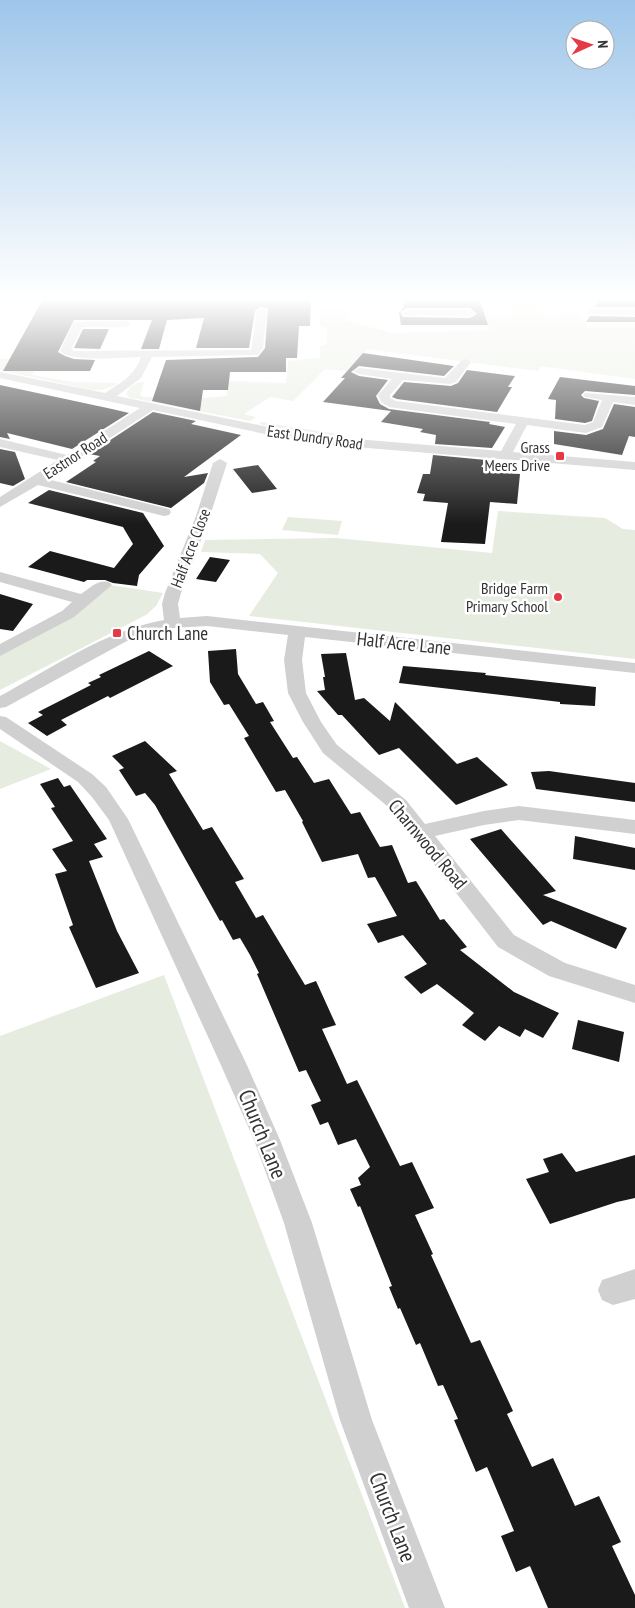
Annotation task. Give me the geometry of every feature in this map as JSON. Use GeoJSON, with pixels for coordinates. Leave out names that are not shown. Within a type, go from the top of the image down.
{"type":"FeatureCollection","features":[{"type":"Feature","properties":{"kind":"street"},"geometry":{"type":"LineString","coordinates":[[107,397],[139,374]]}},
{"type":"Feature","properties":{"kind":"street"},"geometry":{"type":"LineString","coordinates":[[380,374],[446,382],[452,380],[457,374]]}},
{"type":"Feature","properties":{"kind":"street","name":"East Dundry Road"},"geometry":{"type":"LineString","coordinates":[[0,376],[307,439],[635,466]]}},
{"type":"Feature","properties":{"kind":"street"},"geometry":{"type":"LineString","coordinates":[[400,377],[384,395],[385,400],[393,404],[586,429],[598,424],[609,398]]}},
{"type":"Feature","properties":{"kind":"street"},"geometry":{"type":"LineString","coordinates":[[589,395],[635,401]]}},
{"type":"Feature","properties":{"kind":"street","name":"Eastnor Road"},"geometry":{"type":"LineString","coordinates":[[0,503],[150,407]]}},
{"type":"Feature","properties":{"kind":"street"},"geometry":{"type":"LineString","coordinates":[[505,456],[523,421]]}},
{"type":"Feature","properties":{"kind":"street"},"geometry":{"type":"LineString","coordinates":[[0,443],[69,459]]}},
{"type":"Feature","properties":{"kind":"street","name":"Half Acre Close"},"geometry":{"type":"LineString","coordinates":[[173,623],[170,604],[173,593],[203,516],[219,468],[200,472]]}},
{"type":"Feature","properties":{"kind":"street"},"geometry":{"type":"LineString","coordinates":[[36,480],[135,500],[164,512]]}},
{"type":"Feature","properties":{"kind":"street"},"geometry":{"type":"LineString","coordinates":[[0,577],[83,600]]}},
{"type":"Feature","properties":{"kind":"street"},"geometry":{"type":"LineString","coordinates":[[0,651],[68,614],[104,585]]}},
{"type":"Feature","properties":{"kind":"street","name":"Half Acre Lane"},"geometry":{"type":"LineString","coordinates":[[173,623],[207,621],[635,668]]}},
{"type":"Feature","properties":{"kind":"street"},"geometry":{"type":"LineString","coordinates":[[0,703],[119,638],[145,628],[173,623]]}},
{"type":"Feature","properties":{"kind":"street","name":"Charnwood Road"},"geometry":{"type":"LineString","coordinates":[[297,631],[293,660],[297,693],[312,722],[330,749],[399,805],[506,941],[557,970],[635,994]]}},
{"type":"Feature","properties":{"kind":"street","name":"Church Lane"},"geometry":{"type":"LineString","coordinates":[[0,721],[85,778],[100,792],[118,819],[233,1063],[267,1140],[298,1224],[356,1420],[427,1608]]}},
{"type":"Feature","properties":{"kind":"street"},"geometry":{"type":"LineString","coordinates":[[421,832],[484,818],[518,813],[635,827]]}},
{"type":"Feature","properties":{"kind":"shaded area"},"geometry":{"type":"Polygon","coordinates":[[[18,374],[32,374],[74,382],[116,383],[116,385],[102,390],[91,390],[18,374]]]}},
{"type":"Feature","properties":{"kind":"shaded area"},"geometry":{"type":"Polygon","coordinates":[[[287,374],[320,374],[293,401],[270,397],[244,414],[256,417],[250,421],[130,398],[126,394],[131,387],[141,382],[144,382],[140,395],[143,397],[202,398],[227,396],[229,381],[286,383],[287,374]]]}},
{"type":"Feature","properties":{"kind":"shaded area"},"geometry":{"type":"Polygon","coordinates":[[[599,374],[635,374],[635,379],[599,374]]]}},
{"type":"Feature","properties":{"kind":"shaded area"},"geometry":{"type":"Polygon","coordinates":[[[261,422],[338,434],[332,436],[313,435],[267,426],[260,424],[261,422]]]}},
{"type":"Feature","properties":{"kind":"shaded area"},"geometry":{"type":"Polygon","coordinates":[[[498,511],[605,518],[623,529],[635,530],[635,659],[249,616],[278,573],[260,554],[201,552],[205,540],[336,538],[492,553],[498,511]]]}},
{"type":"Feature","properties":{"kind":"shaded area"},"geometry":{"type":"Polygon","coordinates":[[[288,517],[342,521],[338,535],[282,530],[288,517]]]}},
{"type":"Feature","properties":{"kind":"shaded area"},"geometry":{"type":"Polygon","coordinates":[[[110,585],[163,593],[156,606],[146,615],[0,690],[0,655],[110,585]]]}},
{"type":"Feature","properties":{"kind":"shaded area"},"geometry":{"type":"Polygon","coordinates":[[[0,741],[51,769],[0,789],[0,741]]]}},
{"type":"Feature","properties":{"kind":"shaded area"},"geometry":{"type":"Polygon","coordinates":[[[164,975],[405,1608],[0,1608],[0,1036],[164,975]]]}},
{"type":"Feature","properties":{"kind":"building"},"geometry":{"type":"Polygon","coordinates":[[[161,374],[230,374],[228,390],[203,390],[200,411],[152,401],[161,374]]]}},
{"type":"Feature","properties":{"kind":"building"},"geometry":{"type":"Polygon","coordinates":[[[344,374],[355,374],[388,380],[376,396],[380,404],[389,409],[490,422],[489,424],[505,427],[492,448],[435,444],[436,435],[420,432],[423,429],[381,422],[391,411],[323,402],[345,378],[341,378],[344,374]]]}},
{"type":"Feature","properties":{"kind":"building"},"geometry":{"type":"Polygon","coordinates":[[[427,374],[446,374],[444,376],[427,374]]]}},
{"type":"Feature","properties":{"kind":"building"},"geometry":{"type":"Polygon","coordinates":[[[464,374],[515,376],[508,387],[512,387],[497,412],[392,397],[404,382],[451,386],[458,383],[464,374]]]}},
{"type":"Feature","properties":{"kind":"building"},"geometry":{"type":"Polygon","coordinates":[[[560,377],[635,386],[635,395],[585,391],[581,395],[584,398],[599,401],[592,421],[585,423],[555,419],[556,400],[548,399],[560,377]]]}},
{"type":"Feature","properties":{"kind":"building"},"geometry":{"type":"Polygon","coordinates":[[[0,385],[129,413],[72,449],[7,433],[10,439],[0,437],[0,385]]]}},
{"type":"Feature","properties":{"kind":"building"},"geometry":{"type":"Polygon","coordinates":[[[614,404],[635,407],[635,437],[629,436],[622,455],[554,444],[554,431],[586,435],[603,429],[614,404]]]}},
{"type":"Feature","properties":{"kind":"building"},"geometry":{"type":"Polygon","coordinates":[[[153,412],[196,421],[191,424],[241,435],[184,477],[208,473],[204,483],[171,508],[66,482],[96,462],[93,461],[100,456],[89,454],[153,412]]]}},
{"type":"Feature","properties":{"kind":"building"},"geometry":{"type":"Polygon","coordinates":[[[0,449],[15,452],[25,479],[13,486],[0,483],[0,449]]]}},
{"type":"Feature","properties":{"kind":"building"},"geometry":{"type":"Polygon","coordinates":[[[433,455],[486,460],[481,467],[492,468],[491,472],[520,474],[517,504],[490,502],[485,544],[441,542],[448,503],[423,501],[425,494],[417,493],[423,474],[430,474],[433,455]]]}},
{"type":"Feature","properties":{"kind":"building"},"geometry":{"type":"Polygon","coordinates":[[[258,465],[277,489],[252,493],[233,469],[258,465]]]}},
{"type":"Feature","properties":{"kind":"building"},"geometry":{"type":"Polygon","coordinates":[[[49,490],[143,513],[164,546],[139,575],[137,586],[105,580],[87,580],[84,582],[28,567],[50,551],[114,568],[133,544],[123,527],[28,503],[49,490]]]}},
{"type":"Feature","properties":{"kind":"building"},"geometry":{"type":"Polygon","coordinates":[[[210,557],[230,560],[216,582],[196,579],[210,557]]]}},
{"type":"Feature","properties":{"kind":"building"},"geometry":{"type":"Polygon","coordinates":[[[0,594],[33,604],[13,631],[0,629],[0,594]]]}},
{"type":"Feature","properties":{"kind":"building"},"geometry":{"type":"Polygon","coordinates":[[[236,649],[238,674],[256,704],[263,702],[274,721],[270,722],[293,758],[297,757],[314,783],[329,779],[351,814],[360,812],[380,847],[392,845],[408,883],[416,881],[440,920],[444,919],[467,947],[460,950],[514,992],[559,1013],[543,1038],[525,1029],[520,1037],[499,1026],[485,1041],[462,1025],[474,1013],[437,984],[421,994],[404,977],[427,964],[403,935],[378,943],[367,924],[397,916],[375,877],[368,878],[358,854],[322,862],[303,821],[285,790],[276,792],[244,738],[249,736],[229,704],[224,705],[210,682],[208,651],[236,649]]]}},
{"type":"Feature","properties":{"kind":"building"},"geometry":{"type":"Polygon","coordinates":[[[149,651],[173,666],[61,720],[67,725],[47,736],[28,723],[43,715],[38,712],[91,685],[88,683],[101,677],[99,675],[149,651]]]}},
{"type":"Feature","properties":{"kind":"building"},"geometry":{"type":"Polygon","coordinates":[[[346,653],[355,700],[364,698],[390,721],[395,702],[457,764],[477,757],[508,785],[456,805],[399,748],[379,755],[342,715],[338,715],[317,691],[325,690],[321,654],[346,653]]]}},
{"type":"Feature","properties":{"kind":"building"},"geometry":{"type":"Polygon","coordinates":[[[403,666],[486,673],[485,675],[596,687],[595,706],[560,704],[560,702],[399,683],[403,666]]]}},
{"type":"Feature","properties":{"kind":"building"},"geometry":{"type":"Polygon","coordinates":[[[145,741],[177,771],[169,774],[203,830],[212,827],[244,879],[235,882],[256,918],[263,915],[305,985],[316,981],[336,1025],[322,1029],[347,1084],[357,1080],[400,1166],[412,1162],[434,1208],[415,1215],[471,1343],[480,1340],[513,1411],[507,1414],[532,1467],[553,1458],[575,1506],[599,1496],[621,1542],[612,1546],[635,1595],[635,1608],[548,1608],[530,1566],[516,1572],[501,1536],[514,1531],[487,1467],[476,1472],[454,1420],[458,1419],[443,1385],[438,1386],[420,1343],[416,1345],[400,1308],[398,1309],[389,1287],[392,1286],[360,1206],[358,1207],[350,1189],[361,1185],[358,1178],[370,1167],[356,1139],[338,1145],[328,1122],[320,1125],[311,1105],[321,1101],[306,1070],[299,1072],[250,955],[240,938],[233,940],[222,920],[220,921],[155,805],[145,793],[136,796],[119,770],[124,768],[112,756],[145,741]]]}},
{"type":"Feature","properties":{"kind":"building"},"geometry":{"type":"Polygon","coordinates":[[[549,771],[635,783],[635,802],[536,789],[531,772],[549,771]]]}},
{"type":"Feature","properties":{"kind":"building"},"geometry":{"type":"Polygon","coordinates":[[[58,778],[64,787],[70,785],[107,839],[94,844],[103,857],[89,861],[117,931],[139,973],[96,988],[69,927],[73,925],[55,874],[67,871],[52,849],[73,841],[51,808],[55,807],[40,784],[58,778]]]}},
{"type":"Feature","properties":{"kind":"building"},"geometry":{"type":"Polygon","coordinates":[[[501,829],[556,891],[543,895],[627,928],[616,949],[551,921],[543,925],[470,839],[501,829]]]}},
{"type":"Feature","properties":{"kind":"building"},"geometry":{"type":"Polygon","coordinates":[[[575,836],[635,848],[635,870],[573,859],[575,836]]]}},
{"type":"Feature","properties":{"kind":"building"},"geometry":{"type":"Polygon","coordinates":[[[578,1020],[624,1032],[619,1062],[572,1049],[578,1020]]]}},
{"type":"Feature","properties":{"kind":"building"},"geometry":{"type":"Polygon","coordinates":[[[562,1153],[576,1172],[635,1155],[635,1198],[550,1224],[526,1179],[549,1172],[543,1159],[562,1153]]]}},
{"type":"Feature","properties":{"kind":"place","name":"Grass Meers Drive"},"geometry":{"type":"Point","coordinates":[560,456]}},
{"type":"Feature","properties":{"kind":"place","name":"Bridge Farm Primary School"},"geometry":{"type":"Point","coordinates":[558,597]}},
{"type":"Feature","properties":{"kind":"place","name":"Church Lane"},"geometry":{"type":"Point","coordinates":[117,633]}}]}
